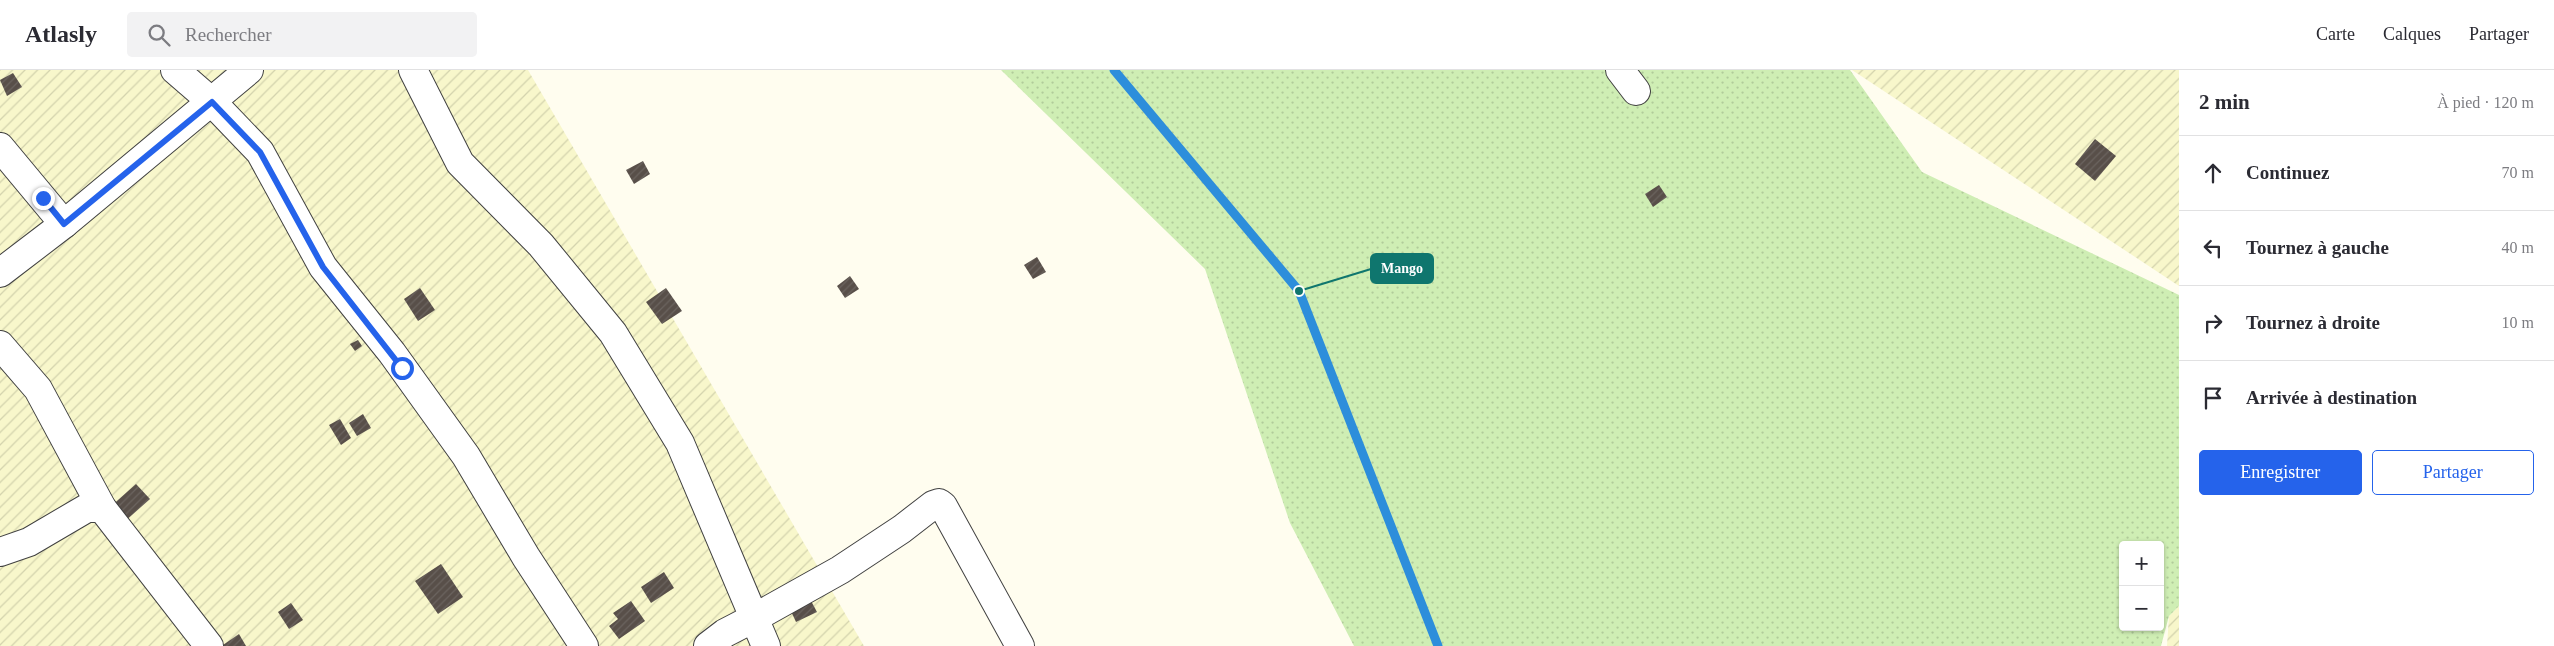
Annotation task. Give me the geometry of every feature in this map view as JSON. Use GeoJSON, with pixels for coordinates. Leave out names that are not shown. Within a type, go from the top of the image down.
{"type":"FeatureCollection","features":[{"type":"Feature","properties":{"kind":"street"},"geometry":{"type":"LineString","coordinates":[[175,70],[212,102],[260,152],[323,267],[392,353],[466,456],[526,557],[584,646]]}},
{"type":"Feature","properties":{"kind":"street"},"geometry":{"type":"LineString","coordinates":[[0,273],[64,224],[249,70]]}},
{"type":"Feature","properties":{"kind":"street"},"geometry":{"type":"LineString","coordinates":[[413,70],[460,163],[541,245],[613,333],[680,443],[756,617],[766,646]]}},
{"type":"Feature","properties":{"kind":"street"},"geometry":{"type":"LineString","coordinates":[[1620,70],[1636,91]]}},
{"type":"Feature","properties":{"kind":"street"},"geometry":{"type":"LineString","coordinates":[[0,147],[64,224]]}},
{"type":"Feature","properties":{"kind":"street"},"geometry":{"type":"LineString","coordinates":[[0,345],[38,389],[102,508],[209,646]]}},
{"type":"Feature","properties":{"kind":"street"},"geometry":{"type":"LineString","coordinates":[[708,646],[724,632],[756,617],[840,570],[902,529],[933,505],[939,503],[943,506],[1020,646]]}},
{"type":"Feature","properties":{"kind":"street"},"geometry":{"type":"LineString","coordinates":[[0,552],[30,542],[87,508],[102,508]]}},
{"type":"Feature","properties":{"kind":"green space"},"geometry":{"type":"Polygon","coordinates":[[[0,70],[528,70],[864,646],[0,646],[0,70]]]}},
{"type":"Feature","properties":{"kind":"green space"},"geometry":{"type":"Polygon","coordinates":[[[1001,70],[1850,70],[1922,172],[2179,295],[2179,606],[2169,616],[2161,646],[1354,646],[1290,523],[1205,269],[1001,70]]]}},
{"type":"Feature","properties":{"kind":"green space"},"geometry":{"type":"Polygon","coordinates":[[[1852,70],[2179,70],[2179,286],[1852,70]]]}},
{"type":"Feature","properties":{"kind":"green space"},"geometry":{"type":"Polygon","coordinates":[[[2179,606],[2179,646],[2167,646],[2169,616],[2179,606]]]}},
{"type":"Feature","properties":{"kind":"building"},"geometry":{"type":"Polygon","coordinates":[[[13,73],[22,87],[7,96],[0,80],[13,73]]]}},
{"type":"Feature","properties":{"kind":"building"},"geometry":{"type":"Polygon","coordinates":[[[2095,139],[2116,156],[2095,181],[2075,164],[2095,139]]]}},
{"type":"Feature","properties":{"kind":"building"},"geometry":{"type":"Polygon","coordinates":[[[643,161],[650,174],[634,184],[626,170],[643,161]]]}},
{"type":"Feature","properties":{"kind":"building"},"geometry":{"type":"Polygon","coordinates":[[[1659,185],[1667,197],[1653,207],[1645,194],[1659,185]]]}},
{"type":"Feature","properties":{"kind":"building"},"geometry":{"type":"Polygon","coordinates":[[[1037,257],[1046,272],[1033,279],[1024,265],[1037,257]]]}},
{"type":"Feature","properties":{"kind":"building"},"geometry":{"type":"Polygon","coordinates":[[[850,276],[859,289],[845,298],[837,286],[850,276]]]}},
{"type":"Feature","properties":{"kind":"building"},"geometry":{"type":"Polygon","coordinates":[[[420,288],[435,310],[418,321],[404,299],[420,288]]]}},
{"type":"Feature","properties":{"kind":"building"},"geometry":{"type":"Polygon","coordinates":[[[666,288],[682,311],[662,324],[646,302],[666,288]]]}},
{"type":"Feature","properties":{"kind":"building"},"geometry":{"type":"Polygon","coordinates":[[[358,340],[362,346],[355,351],[350,344],[358,340]]]}},
{"type":"Feature","properties":{"kind":"building"},"geometry":{"type":"Polygon","coordinates":[[[363,414],[371,428],[357,436],[349,423],[363,414]]]}},
{"type":"Feature","properties":{"kind":"building"},"geometry":{"type":"Polygon","coordinates":[[[340,419],[351,438],[341,445],[329,425],[340,419]]]}},
{"type":"Feature","properties":{"kind":"building"},"geometry":{"type":"Polygon","coordinates":[[[136,484],[150,499],[123,523],[109,508],[136,484]]]}},
{"type":"Feature","properties":{"kind":"building"},"geometry":{"type":"Polygon","coordinates":[[[441,564],[463,597],[438,614],[415,581],[441,564]]]}},
{"type":"Feature","properties":{"kind":"building"},"geometry":{"type":"Polygon","coordinates":[[[664,572],[674,588],[651,603],[641,587],[664,572]]]}},
{"type":"Feature","properties":{"kind":"building"},"geometry":{"type":"Polygon","coordinates":[[[810,599],[817,612],[796,622],[790,609],[810,599]]]}},
{"type":"Feature","properties":{"kind":"building"},"geometry":{"type":"Polygon","coordinates":[[[631,601],[645,621],[619,639],[609,626],[618,619],[613,613],[631,601]]]}},
{"type":"Feature","properties":{"kind":"building"},"geometry":{"type":"Polygon","coordinates":[[[291,603],[303,620],[289,629],[278,612],[291,603]]]}},
{"type":"Feature","properties":{"kind":"building"},"geometry":{"type":"Polygon","coordinates":[[[239,634],[246,646],[223,645],[239,634]]]}},
{"type":"Feature","properties":{"kind":"waterway"},"geometry":{"type":"LineString","coordinates":[[1114,70],[1299,291],[1438,646]]}},
{"type":"Feature","properties":{"kind":"place","name":"Mango"},"geometry":{"type":"Point","coordinates":[1299,291]}},
{"type":"Feature","properties":{"kind":"route"},"geometry":{"type":"LineString","coordinates":[[43,198],[64,224],[212,102],[260,152],[323,267],[402,368]]}}]}
